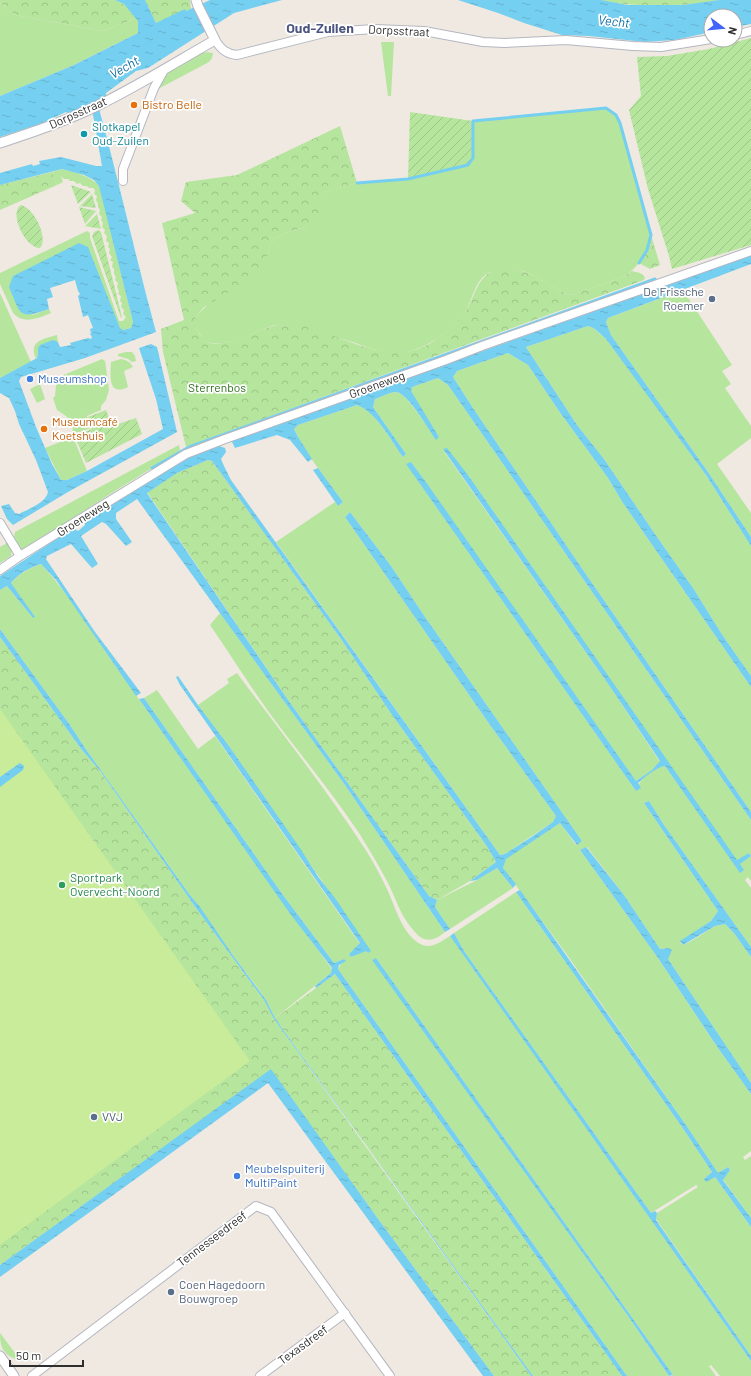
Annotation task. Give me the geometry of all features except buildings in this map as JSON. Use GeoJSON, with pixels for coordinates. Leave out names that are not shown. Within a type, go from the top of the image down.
{"type":"FeatureCollection","features":[{"type":"Feature","properties":{"kind":"street"},"geometry":{"type":"LineString","coordinates":[[197,3],[215,40]]}},
{"type":"Feature","properties":{"kind":"street","name":"Dorpsstraat"},"geometry":{"type":"LineString","coordinates":[[0,143],[94,107],[164,70],[215,40],[222,50],[230,54],[237,55],[328,32],[375,29],[424,31],[483,42],[505,43],[566,40],[661,47],[703,40]]}},
{"type":"Feature","properties":{"kind":"street"},"geometry":{"type":"LineString","coordinates":[[123,181],[123,169],[154,88],[164,70]]}},
{"type":"Feature","properties":{"kind":"street","name":"Groeneweg"},"geometry":{"type":"LineString","coordinates":[[0,570],[20,556],[186,454],[482,346],[751,251]]}},
{"type":"Feature","properties":{"kind":"street"},"geometry":{"type":"LineString","coordinates":[[0,523],[20,556]]}},
{"type":"Feature","properties":{"kind":"street","name":"Tennesseedreef"},"geometry":{"type":"LineString","coordinates":[[32,1376],[256,1206],[271,1212],[390,1376]]}},
{"type":"Feature","properties":{"kind":"street","name":"Texasdreef"},"geometry":{"type":"LineString","coordinates":[[260,1376],[345,1314]]}},
{"type":"Feature","properties":{"kind":"street"},"geometry":{"type":"LineString","coordinates":[[0,1356],[14,1376]]}},
{"type":"Feature","properties":{"kind":"green space"},"geometry":{"type":"Polygon","coordinates":[[[0,0],[115,0],[124,4],[137,18],[103,31],[15,15],[0,3],[0,0]]]}},
{"type":"Feature","properties":{"kind":"green space"},"geometry":{"type":"Polygon","coordinates":[[[145,0],[190,0],[191,9],[156,23],[145,0]]]}},
{"type":"Feature","properties":{"kind":"green space"},"geometry":{"type":"Polygon","coordinates":[[[601,0],[719,0],[692,4],[660,6],[613,3],[601,0]]]}},
{"type":"Feature","properties":{"kind":"green space"},"geometry":{"type":"Polygon","coordinates":[[[0,3],[15,15],[103,31],[137,18],[138,33],[74,65],[0,96],[0,3]]]}},
{"type":"Feature","properties":{"kind":"green space"},"geometry":{"type":"Polygon","coordinates":[[[751,38],[751,245],[672,269],[648,189],[629,110],[641,96],[637,57],[667,56],[713,48],[743,48],[743,40],[751,38]]]}},
{"type":"Feature","properties":{"kind":"green space"},"geometry":{"type":"Polygon","coordinates":[[[381,42],[394,42],[391,96],[388,96],[381,42]]]}},
{"type":"Feature","properties":{"kind":"green space"},"geometry":{"type":"Polygon","coordinates":[[[207,52],[213,53],[209,62],[158,89],[166,75],[176,66],[207,52]]]}},
{"type":"Feature","properties":{"kind":"green space"},"geometry":{"type":"Polygon","coordinates":[[[606,108],[616,115],[620,123],[651,235],[639,263],[625,276],[572,295],[561,291],[524,271],[514,270],[491,272],[481,279],[463,315],[451,328],[426,345],[408,352],[400,353],[374,349],[294,324],[272,326],[236,340],[210,343],[203,340],[193,322],[204,308],[268,253],[270,245],[275,238],[291,231],[306,227],[320,212],[320,193],[357,183],[408,179],[469,164],[473,158],[473,121],[606,108]]]}},
{"type":"Feature","properties":{"kind":"green space"},"geometry":{"type":"Polygon","coordinates":[[[410,112],[473,121],[473,158],[469,164],[408,179],[410,112]]]}},
{"type":"Feature","properties":{"kind":"green space","name":"Sterrenbos"},"geometry":{"type":"Polygon","coordinates":[[[340,126],[357,183],[321,193],[320,212],[314,221],[306,227],[291,231],[275,238],[270,245],[266,262],[260,273],[203,308],[194,322],[199,334],[204,340],[217,344],[236,340],[273,326],[294,324],[376,350],[393,352],[409,351],[425,346],[450,329],[467,310],[477,288],[485,276],[500,269],[518,270],[535,276],[567,294],[572,295],[625,276],[632,271],[640,273],[645,277],[644,280],[186,447],[163,352],[161,329],[184,320],[162,223],[195,213],[181,201],[186,182],[237,175],[340,126]]]}},
{"type":"Feature","properties":{"kind":"green space"},"geometry":{"type":"Polygon","coordinates":[[[62,169],[82,175],[100,186],[133,322],[131,328],[123,330],[120,329],[79,243],[32,315],[49,309],[51,313],[26,320],[17,317],[13,313],[0,284],[0,273],[87,231],[90,233],[90,238],[119,321],[123,321],[126,317],[123,314],[124,310],[121,307],[121,296],[118,294],[118,283],[115,280],[116,277],[112,267],[113,262],[110,260],[112,257],[109,253],[109,243],[106,241],[107,236],[102,227],[102,217],[99,214],[100,210],[96,200],[97,196],[94,194],[95,190],[87,186],[83,186],[80,183],[77,184],[74,181],[64,179],[61,176],[63,182],[57,185],[52,172],[62,169]]]}},
{"type":"Feature","properties":{"kind":"green space"},"geometry":{"type":"Polygon","coordinates":[[[52,172],[57,185],[0,210],[0,185],[52,172]]]}},
{"type":"Feature","properties":{"kind":"green space"},"geometry":{"type":"Polygon","coordinates":[[[71,185],[91,192],[78,204],[71,185]]]}},
{"type":"Feature","properties":{"kind":"green space"},"geometry":{"type":"Polygon","coordinates":[[[92,194],[96,208],[80,206],[92,194]]]}},
{"type":"Feature","properties":{"kind":"green space"},"geometry":{"type":"Polygon","coordinates":[[[21,205],[26,207],[31,212],[39,224],[43,237],[40,248],[29,243],[20,230],[17,215],[18,209],[21,205]]]}},
{"type":"Feature","properties":{"kind":"green space"},"geometry":{"type":"Polygon","coordinates":[[[79,207],[96,211],[85,224],[79,207]]]}},
{"type":"Feature","properties":{"kind":"green space"},"geometry":{"type":"Polygon","coordinates":[[[97,214],[101,229],[85,226],[97,214]]]}},
{"type":"Feature","properties":{"kind":"green space"},"geometry":{"type":"Polygon","coordinates":[[[98,230],[101,232],[122,317],[121,318],[92,236],[94,232],[98,230]]]}},
{"type":"Feature","properties":{"kind":"green space"},"geometry":{"type":"Polygon","coordinates":[[[651,235],[660,265],[650,269],[639,263],[647,250],[651,235]]]}},
{"type":"Feature","properties":{"kind":"green space"},"geometry":{"type":"Polygon","coordinates":[[[683,290],[732,365],[722,371],[731,384],[725,388],[751,426],[751,438],[717,464],[751,513],[751,537],[708,472],[611,335],[606,322],[608,318],[683,290]]]}},
{"type":"Feature","properties":{"kind":"green space"},"geometry":{"type":"Polygon","coordinates":[[[0,293],[31,362],[0,378],[0,293]]]}},
{"type":"Feature","properties":{"kind":"green space"},"geometry":{"type":"Polygon","coordinates":[[[588,326],[593,328],[606,339],[653,402],[706,475],[751,546],[751,676],[723,636],[693,588],[604,459],[577,425],[526,347],[588,326]]]}},
{"type":"Feature","properties":{"kind":"green space"},"geometry":{"type":"Polygon","coordinates":[[[57,335],[58,342],[38,348],[36,359],[34,353],[35,345],[42,340],[57,335]]]}},
{"type":"Feature","properties":{"kind":"green space"},"geometry":{"type":"Polygon","coordinates":[[[132,352],[136,361],[132,362],[118,356],[118,354],[132,352]]]}},
{"type":"Feature","properties":{"kind":"green space"},"geometry":{"type":"Polygon","coordinates":[[[508,353],[528,365],[561,414],[608,478],[623,503],[751,687],[751,812],[583,570],[453,377],[457,371],[508,353]]]}},
{"type":"Feature","properties":{"kind":"green space"},"geometry":{"type":"Polygon","coordinates":[[[102,359],[105,361],[109,390],[106,400],[101,406],[101,410],[87,416],[91,428],[71,435],[74,424],[57,410],[53,398],[55,396],[56,385],[54,379],[102,359]]]}},
{"type":"Feature","properties":{"kind":"green space"},"geometry":{"type":"Polygon","coordinates":[[[121,359],[131,364],[133,367],[124,371],[128,387],[117,389],[112,384],[110,373],[111,362],[121,359]]]}},
{"type":"Feature","properties":{"kind":"green space"},"geometry":{"type":"Polygon","coordinates":[[[438,378],[448,385],[751,820],[751,856],[751,881],[748,877],[745,880],[751,888],[751,947],[664,825],[649,801],[644,803],[718,911],[711,921],[680,942],[683,945],[715,926],[725,924],[734,933],[751,957],[751,1083],[668,959],[668,948],[660,949],[624,895],[587,847],[580,850],[658,958],[718,1048],[751,1094],[751,1151],[743,1157],[745,1160],[751,1156],[751,1218],[723,1179],[730,1170],[728,1167],[718,1173],[565,952],[503,868],[505,859],[560,823],[576,845],[582,841],[391,566],[350,512],[345,517],[490,725],[556,816],[553,822],[505,854],[500,855],[276,542],[335,502],[338,506],[343,502],[310,457],[294,429],[298,425],[357,405],[377,420],[403,457],[406,454],[373,407],[375,399],[394,392],[401,394],[418,412],[436,439],[439,437],[410,391],[412,387],[438,378]],[[443,450],[611,688],[660,762],[652,770],[636,781],[411,462],[414,475],[636,791],[643,778],[656,769],[665,766],[740,872],[743,870],[739,864],[751,856],[749,853],[737,861],[468,475],[443,450]]]}},
{"type":"Feature","properties":{"kind":"green space"},"geometry":{"type":"Polygon","coordinates":[[[40,384],[45,399],[37,403],[30,389],[40,384]]]}},
{"type":"Feature","properties":{"kind":"green space"},"geometry":{"type":"Polygon","coordinates":[[[106,410],[112,426],[136,418],[142,434],[86,463],[76,439],[83,436],[82,433],[92,429],[88,417],[106,410]]]}},
{"type":"Feature","properties":{"kind":"green space"},"geometry":{"type":"Polygon","coordinates":[[[73,437],[87,471],[67,480],[61,480],[45,448],[73,437]]]}},
{"type":"Feature","properties":{"kind":"green space"},"geometry":{"type":"Polygon","coordinates":[[[179,445],[180,451],[22,551],[14,537],[15,532],[179,445]]]}},
{"type":"Feature","properties":{"kind":"green space"},"geometry":{"type":"Polygon","coordinates":[[[208,460],[212,461],[341,639],[390,712],[486,845],[496,862],[470,881],[437,900],[429,896],[288,700],[147,492],[177,473],[208,460]]]}},
{"type":"Feature","properties":{"kind":"green space"},"geometry":{"type":"Polygon","coordinates":[[[7,543],[12,549],[11,556],[0,563],[0,547],[7,543]]]}},
{"type":"Feature","properties":{"kind":"green space"},"geometry":{"type":"Polygon","coordinates":[[[41,564],[63,590],[252,859],[332,969],[331,973],[275,1018],[261,993],[0,629],[0,590],[7,586],[33,618],[11,583],[24,572],[41,564]]]}},
{"type":"Feature","properties":{"kind":"green space"},"geometry":{"type":"Polygon","coordinates":[[[220,613],[345,785],[445,932],[441,935],[429,940],[421,938],[409,926],[385,877],[359,833],[268,711],[210,625],[220,613]]]}},
{"type":"Feature","properties":{"kind":"green space","name":"Sportpark Overvecht-Noord"},"geometry":{"type":"Polygon","coordinates":[[[0,637],[82,750],[101,772],[196,908],[264,1000],[274,1018],[272,1020],[274,1019],[531,1376],[494,1376],[271,1070],[0,1265],[0,637]]]}},
{"type":"Feature","properties":{"kind":"green space"},"geometry":{"type":"Polygon","coordinates":[[[237,673],[352,829],[375,865],[402,924],[411,937],[421,945],[426,946],[434,945],[450,936],[455,942],[751,1361],[751,1376],[720,1376],[711,1365],[709,1366],[716,1376],[672,1376],[673,1375],[376,958],[373,960],[628,1316],[669,1376],[627,1376],[338,969],[344,959],[334,963],[283,895],[144,698],[157,690],[198,749],[215,736],[360,944],[349,954],[351,957],[366,950],[367,953],[370,951],[229,746],[198,705],[229,683],[227,679],[237,673]]]}},
{"type":"Feature","properties":{"kind":"green space","name":"Sportpark Overvecht-Noord"},"geometry":{"type":"Polygon","coordinates":[[[0,709],[250,1061],[0,1245],[0,709]]]}},
{"type":"Feature","properties":{"kind":"green space"},"geometry":{"type":"Polygon","coordinates":[[[497,868],[513,888],[450,929],[435,907],[437,900],[497,868]]]}},
{"type":"Feature","properties":{"kind":"green space"},"geometry":{"type":"Polygon","coordinates":[[[516,892],[682,1127],[712,1172],[704,1179],[715,1177],[751,1227],[751,1356],[656,1219],[657,1213],[698,1187],[696,1185],[651,1213],[464,951],[454,933],[516,892]]]}},
{"type":"Feature","properties":{"kind":"green space"},"geometry":{"type":"Polygon","coordinates":[[[335,974],[622,1376],[533,1376],[286,1034],[275,1018],[335,974]]]}},
{"type":"Feature","properties":{"kind":"green space"},"geometry":{"type":"Polygon","coordinates":[[[0,1333],[21,1361],[4,1352],[1,1344],[0,1333]]]}},
{"type":"Feature","properties":{"kind":"water","name":"Vecht"},"geometry":{"type":"Polygon","coordinates":[[[115,0],[145,0],[156,23],[185,9],[186,11],[210,0],[282,0],[234,13],[148,68],[136,71],[106,93],[106,96],[97,101],[156,332],[85,358],[21,377],[19,381],[36,427],[52,464],[61,480],[67,480],[87,471],[163,429],[156,399],[139,348],[151,344],[157,347],[177,432],[68,492],[13,525],[7,519],[1,506],[9,504],[15,513],[19,514],[32,508],[44,499],[48,492],[9,398],[0,393],[0,378],[37,358],[38,348],[40,345],[53,340],[58,342],[60,347],[71,345],[70,343],[88,338],[91,339],[90,329],[93,328],[88,315],[83,317],[78,296],[80,294],[75,280],[50,288],[53,297],[47,299],[49,309],[26,314],[22,313],[19,309],[9,287],[13,276],[79,243],[88,247],[120,328],[123,330],[131,328],[133,322],[99,186],[94,180],[84,175],[62,169],[0,185],[0,173],[32,164],[33,166],[40,164],[39,161],[61,157],[96,166],[102,166],[91,103],[69,114],[66,112],[40,124],[0,137],[0,96],[74,65],[138,33],[138,21],[124,4],[115,0]]]}},
{"type":"Feature","properties":{"kind":"water","name":"Vecht"},"geometry":{"type":"Polygon","coordinates":[[[458,0],[601,0],[628,5],[683,5],[719,0],[751,0],[751,24],[743,26],[743,8],[703,8],[703,34],[675,40],[645,42],[589,36],[562,35],[458,0]]]}},
{"type":"Feature","properties":{"kind":"water"},"geometry":{"type":"Polygon","coordinates":[[[751,255],[751,264],[608,318],[606,322],[611,335],[708,472],[751,537],[751,546],[706,475],[606,339],[598,331],[588,326],[526,347],[577,425],[604,459],[693,588],[723,636],[751,676],[751,687],[623,503],[608,478],[561,414],[528,365],[508,353],[457,371],[453,377],[583,570],[751,812],[751,820],[448,385],[438,378],[412,387],[411,391],[439,437],[436,440],[412,405],[401,394],[394,392],[375,399],[373,407],[406,454],[403,457],[377,420],[357,405],[298,425],[294,429],[312,459],[308,462],[290,440],[277,435],[235,448],[232,442],[233,439],[751,255]]]}},
{"type":"Feature","properties":{"kind":"water"},"geometry":{"type":"Polygon","coordinates":[[[216,445],[225,448],[226,452],[221,459],[231,480],[500,855],[505,854],[553,822],[556,816],[490,725],[345,517],[350,512],[391,566],[582,841],[577,845],[560,823],[506,859],[503,868],[516,884],[513,888],[497,868],[477,880],[470,881],[496,862],[486,845],[390,712],[341,639],[212,461],[208,460],[177,473],[147,493],[288,700],[429,896],[437,900],[435,907],[450,929],[445,932],[345,785],[137,499],[116,513],[116,519],[132,542],[126,546],[106,524],[102,522],[81,536],[98,564],[92,568],[71,544],[47,556],[46,559],[95,632],[141,693],[136,696],[56,580],[41,564],[24,571],[11,583],[35,617],[33,618],[7,586],[0,590],[0,576],[73,528],[78,531],[85,525],[84,520],[195,453],[216,445]]]}},
{"type":"Feature","properties":{"kind":"water"},"geometry":{"type":"Polygon","coordinates":[[[447,448],[468,475],[737,860],[749,853],[751,856],[740,864],[744,870],[740,873],[665,766],[654,770],[641,780],[638,783],[641,788],[636,791],[406,464],[411,462],[428,485],[636,781],[652,770],[660,761],[611,688],[443,449],[447,448]]]}},
{"type":"Feature","properties":{"kind":"water"},"geometry":{"type":"Polygon","coordinates":[[[318,468],[343,502],[338,506],[313,470],[318,468]]]}},
{"type":"Feature","properties":{"kind":"water"},"geometry":{"type":"Polygon","coordinates":[[[0,629],[266,1000],[275,1018],[286,1034],[533,1376],[531,1376],[274,1019],[264,1000],[196,908],[101,772],[82,750],[0,637],[0,629]]]}},
{"type":"Feature","properties":{"kind":"water"},"geometry":{"type":"Polygon","coordinates":[[[178,676],[229,746],[371,951],[368,953],[366,951],[351,957],[349,954],[360,943],[180,685],[176,677],[178,676]]]}},
{"type":"Feature","properties":{"kind":"water"},"geometry":{"type":"Polygon","coordinates":[[[144,698],[283,895],[334,963],[344,959],[346,961],[339,965],[338,969],[627,1376],[622,1376],[335,974],[316,988],[315,986],[331,973],[332,968],[291,915],[139,699],[144,698]]]}},
{"type":"Feature","properties":{"kind":"water"},"geometry":{"type":"Polygon","coordinates":[[[20,763],[24,766],[23,770],[0,787],[0,777],[20,763]]]}},
{"type":"Feature","properties":{"kind":"water"},"geometry":{"type":"Polygon","coordinates":[[[649,801],[664,825],[751,947],[751,957],[734,933],[725,924],[715,926],[683,945],[680,941],[711,921],[718,911],[644,803],[649,801]]]}},
{"type":"Feature","properties":{"kind":"water"},"geometry":{"type":"Polygon","coordinates":[[[586,847],[624,895],[660,949],[668,948],[672,950],[668,959],[751,1083],[751,1094],[718,1048],[658,958],[580,850],[586,847]]]}},
{"type":"Feature","properties":{"kind":"water"},"geometry":{"type":"Polygon","coordinates":[[[520,890],[686,1125],[718,1173],[728,1167],[730,1170],[723,1180],[751,1218],[751,1227],[715,1177],[706,1182],[704,1179],[712,1172],[682,1127],[516,892],[520,890]]]}},
{"type":"Feature","properties":{"kind":"water"},"geometry":{"type":"Polygon","coordinates":[[[454,933],[464,951],[651,1213],[655,1211],[657,1213],[656,1220],[751,1356],[751,1361],[450,936],[454,933]]]}},
{"type":"Feature","properties":{"kind":"water"},"geometry":{"type":"Polygon","coordinates":[[[376,958],[673,1375],[669,1376],[628,1316],[372,960],[376,958]]]}},
{"type":"Feature","properties":{"kind":"water"},"geometry":{"type":"Polygon","coordinates":[[[271,1069],[376,1216],[494,1376],[483,1376],[268,1083],[0,1277],[0,1265],[271,1069]]]}},
{"type":"Feature","properties":{"kind":"waterway"},"geometry":{"type":"LineString","coordinates":[[357,183],[408,179],[468,165],[473,158],[473,121],[606,108],[616,115],[620,123],[651,235],[647,250],[639,263]]}},
{"type":"Feature","properties":{"kind":"waterway"},"geometry":{"type":"LineString","coordinates":[[152,468],[189,447],[655,279]]}},
{"type":"Feature","properties":{"kind":"place","name":"Bistro Belle"},"geometry":{"type":"Point","coordinates":[134,105]}},
{"type":"Feature","properties":{"kind":"place","name":"Slotkapel Oud-Zuilen"},"geometry":{"type":"Point","coordinates":[84,134]}},
{"type":"Feature","properties":{"kind":"place","name":"De Frissche Roemer"},"geometry":{"type":"Point","coordinates":[712,299]}},
{"type":"Feature","properties":{"kind":"place","name":"Museumshop"},"geometry":{"type":"Point","coordinates":[30,379]}},
{"type":"Feature","properties":{"kind":"place","name":"Museumcafé Koetshuis"},"geometry":{"type":"Point","coordinates":[44,429]}},
{"type":"Feature","properties":{"kind":"place","name":"Sportpark Overvecht-Noord"},"geometry":{"type":"Point","coordinates":[62,885]}},
{"type":"Feature","properties":{"kind":"place","name":"VVJ"},"geometry":{"type":"Point","coordinates":[94,1117]}},
{"type":"Feature","properties":{"kind":"place","name":"Meubelspuiterij MultiPaint"},"geometry":{"type":"Point","coordinates":[237,1176]}},
{"type":"Feature","properties":{"kind":"place","name":"Coen Hagedoorn Bouwgroep"},"geometry":{"type":"Point","coordinates":[171,1292]}},
{"type":"Feature","properties":{"kind":"district","name":"Oud-Zuilen"},"geometry":{"type":"Point","coordinates":[320,28]}}]}
